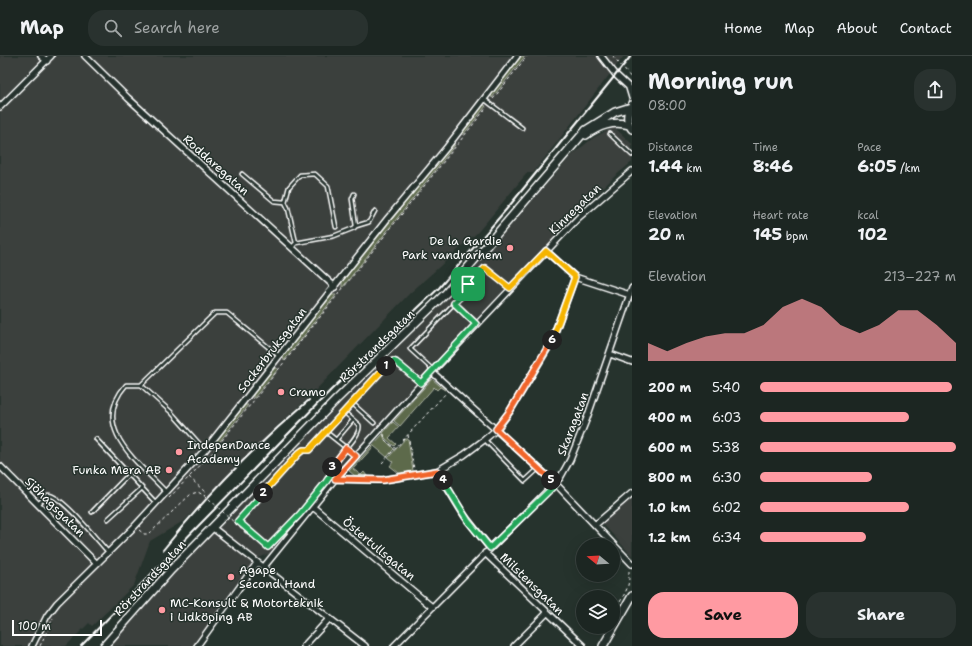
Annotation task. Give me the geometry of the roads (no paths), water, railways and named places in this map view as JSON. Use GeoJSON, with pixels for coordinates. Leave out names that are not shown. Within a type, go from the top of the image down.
{"type":"FeatureCollection","features":[{"type":"Feature","properties":{"kind":"main road","name":"Rörstrandsgatan"},"geometry":{"type":"LineString","coordinates":[[630,127],[627,119],[631,106]]}},
{"type":"Feature","properties":{"kind":"main road","name":"Rörstrandsgatan"},"geometry":{"type":"LineString","coordinates":[[104,646],[152,589],[336,400],[446,293],[586,130],[615,112],[631,106]]}},
{"type":"Feature","properties":{"kind":"main road","name":"Rörstrandsgatan"},"geometry":{"type":"LineString","coordinates":[[576,143],[589,133],[612,123],[622,122],[630,127]]}},
{"type":"Feature","properties":{"kind":"main road"},"geometry":{"type":"LineString","coordinates":[[603,646],[632,596]]}},
{"type":"Feature","properties":{"kind":"street"},"geometry":{"type":"LineString","coordinates":[[41,56],[46,61]]}},
{"type":"Feature","properties":{"kind":"street"},"geometry":{"type":"LineString","coordinates":[[0,107],[51,56]]}},
{"type":"Feature","properties":{"kind":"street","name":"Roddaregatan"},"geometry":{"type":"LineString","coordinates":[[85,56],[128,98],[294,245],[335,286]]}},
{"type":"Feature","properties":{"kind":"street","name":"Sockerbruksgatan"},"geometry":{"type":"LineString","coordinates":[[32,646],[51,610],[186,473],[205,450],[517,56]]}},
{"type":"Feature","properties":{"kind":"street"},"geometry":{"type":"LineString","coordinates":[[601,56],[630,88],[632,98]]}},
{"type":"Feature","properties":{"kind":"street","name":"Kinnegatan"},"geometry":{"type":"LineString","coordinates":[[263,568],[335,479],[432,371],[546,251],[596,201],[632,170]]}},
{"type":"Feature","properties":{"kind":"street"},"geometry":{"type":"LineString","coordinates":[[546,251],[575,277],[630,295]]}},
{"type":"Feature","properties":{"kind":"street"},"geometry":{"type":"LineString","coordinates":[[335,479],[383,480],[437,471],[464,455],[484,440],[496,429],[510,411],[550,343],[575,277]]}},
{"type":"Feature","properties":{"kind":"street","name":"Skaragatan"},"geometry":{"type":"LineString","coordinates":[[394,646],[490,548],[556,484],[570,460],[610,354],[632,288]]}},
{"type":"Feature","properties":{"kind":"street"},"geometry":{"type":"LineString","coordinates":[[610,354],[632,362]]}},
{"type":"Feature","properties":{"kind":"street"},"geometry":{"type":"LineString","coordinates":[[432,371],[556,484],[632,565]]}},
{"type":"Feature","properties":{"kind":"street","name":"Sjöhagsgatan"},"geometry":{"type":"LineString","coordinates":[[0,466],[96,563]]}},
{"type":"Feature","properties":{"kind":"street","name":"Milstensgatan"},"geometry":{"type":"LineString","coordinates":[[437,471],[468,521],[490,548]]}},
{"type":"Feature","properties":{"kind":"street"},"geometry":{"type":"LineString","coordinates":[[595,525],[632,493]]}},
{"type":"Feature","properties":{"kind":"street","name":"Östertullsgatan"},"geometry":{"type":"LineString","coordinates":[[312,507],[432,607]]}},
{"type":"Feature","properties":{"kind":"street"},"geometry":{"type":"LineString","coordinates":[[213,528],[365,646]]}},
{"type":"Feature","properties":{"kind":"street","name":"Milstensgatan"},"geometry":{"type":"LineString","coordinates":[[485,553],[583,646]]}},
{"type":"Feature","properties":{"kind":"street"},"geometry":{"type":"LineString","coordinates":[[197,646],[257,563]]}},
{"type":"Feature","properties":{"kind":"street"},"geometry":{"type":"LineString","coordinates":[[514,646],[547,613]]}},
{"type":"Feature","properties":{"kind":"street"},"geometry":{"type":"LineString","coordinates":[[304,646],[329,619]]}},
{"type":"Feature","properties":{"kind":"lane"},"geometry":{"type":"LineString","coordinates":[[484,99],[522,128]]}},
{"type":"Feature","properties":{"kind":"lane"},"geometry":{"type":"LineString","coordinates":[[610,134],[632,155]]}},
{"type":"Feature","properties":{"kind":"lane"},"geometry":{"type":"LineString","coordinates":[[242,174],[274,201],[285,202]]}},
{"type":"Feature","properties":{"kind":"lane"},"geometry":{"type":"LineString","coordinates":[[336,227],[328,186],[315,174],[300,175],[289,187],[285,202],[288,208],[294,245],[334,236],[352,230],[356,226],[369,222],[375,211]]}},
{"type":"Feature","properties":{"kind":"lane"},"geometry":{"type":"LineString","coordinates":[[354,194],[352,199],[356,226]]}},
{"type":"Feature","properties":{"kind":"lane"},"geometry":{"type":"LineString","coordinates":[[432,371],[410,349],[468,289],[468,284],[485,268],[510,288]]}},
{"type":"Feature","properties":{"kind":"lane"},"geometry":{"type":"LineString","coordinates":[[454,303],[476,324]]}},
{"type":"Feature","properties":{"kind":"lane"},"geometry":{"type":"LineString","coordinates":[[141,385],[215,313],[227,313],[280,357]]}},
{"type":"Feature","properties":{"kind":"lane"},"geometry":{"type":"LineString","coordinates":[[344,412],[360,428],[358,434],[332,466],[330,476],[300,514],[270,546],[264,544],[239,523],[240,518],[299,453],[303,450],[309,450],[389,363],[393,361],[421,383]]}},
{"type":"Feature","properties":{"kind":"lane"},"geometry":{"type":"LineString","coordinates":[[167,492],[126,450],[114,430],[112,410],[116,396],[126,385],[141,385],[171,412],[205,450]]}},
{"type":"Feature","properties":{"kind":"lane"},"geometry":{"type":"LineString","coordinates":[[352,404],[374,423]]}},
{"type":"Feature","properties":{"kind":"lane"},"geometry":{"type":"LineString","coordinates":[[336,440],[353,420]]}},
{"type":"Feature","properties":{"kind":"lane"},"geometry":{"type":"LineString","coordinates":[[326,432],[356,456]]}},
{"type":"Feature","properties":{"kind":"lane"},"geometry":{"type":"LineString","coordinates":[[96,439],[156,503]]}},
{"type":"Feature","properties":{"kind":"lane"},"geometry":{"type":"LineString","coordinates":[[484,440],[525,481],[539,468]]}},
{"type":"Feature","properties":{"kind":"lane"},"geometry":{"type":"LineString","coordinates":[[92,512],[128,474]]}},
{"type":"Feature","properties":{"kind":"lane"},"geometry":{"type":"LineString","coordinates":[[108,519],[142,488]]}},
{"type":"Feature","properties":{"kind":"lane"},"geometry":{"type":"LineString","coordinates":[[38,504],[48,495],[55,496],[67,506],[108,552]]}},
{"type":"Feature","properties":{"kind":"railway"},"geometry":{"type":"LineString","coordinates":[[81,646],[331,390],[439,288],[510,205],[631,56]]}},
{"type":"Feature","properties":{"kind":"railway"},"geometry":{"type":"LineString","coordinates":[[163,550],[196,510],[232,472],[289,417],[309,400]]}},
{"type":"Feature","properties":{"kind":"place","name":"De la Gardie Park vandrarhem"},"geometry":{"type":"Point","coordinates":[510,248]}},
{"type":"Feature","properties":{"kind":"place","name":"Cramo"},"geometry":{"type":"Point","coordinates":[281,392]}},
{"type":"Feature","properties":{"kind":"place","name":"IndepenDance Academy"},"geometry":{"type":"Point","coordinates":[179,452]}},
{"type":"Feature","properties":{"kind":"place","name":"Funka Mera AB"},"geometry":{"type":"Point","coordinates":[169,470]}},
{"type":"Feature","properties":{"kind":"place","name":"Agape Second Hand"},"geometry":{"type":"Point","coordinates":[231,577]}},
{"type":"Feature","properties":{"kind":"place","name":"MC-Konsult & Motorteknik i Lidköping AB"},"geometry":{"type":"Point","coordinates":[162,610]}}]}
